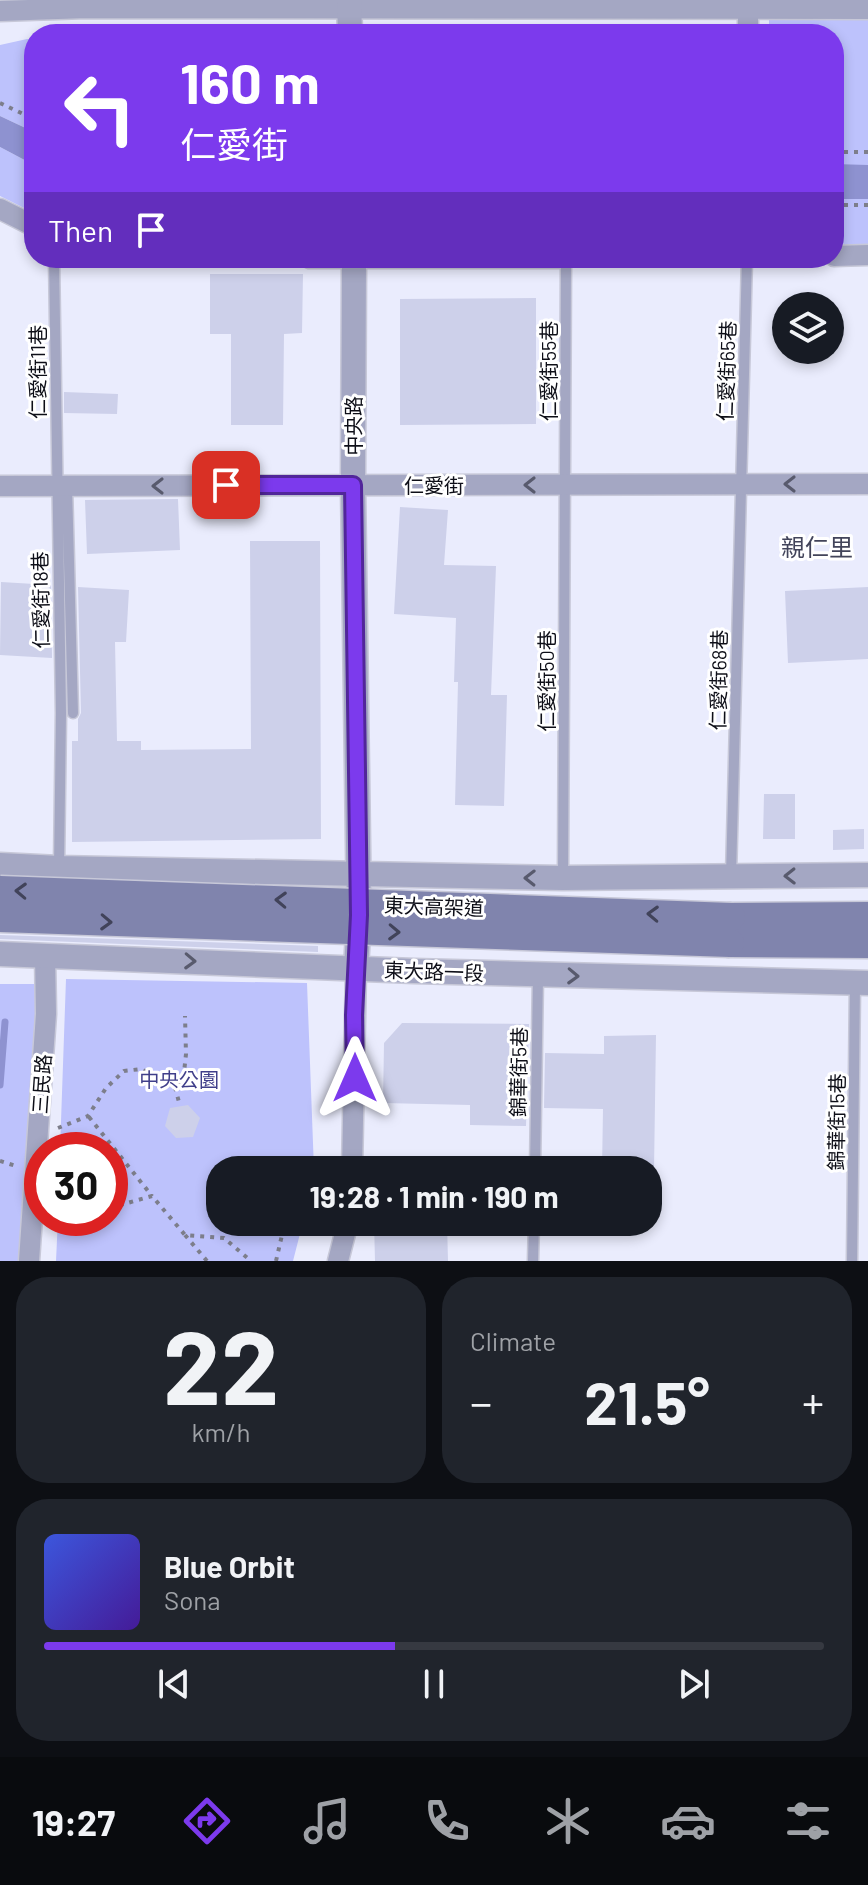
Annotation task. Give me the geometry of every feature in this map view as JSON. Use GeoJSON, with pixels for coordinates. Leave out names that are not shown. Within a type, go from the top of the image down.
{"type":"FeatureCollection","features":[{"type":"Feature","properties":{"kind":"main road","name":"東大高架道"},"geometry":{"type":"LineString","coordinates":[[0,890],[730,930],[868,944]]}},
{"type":"Feature","properties":{"kind":"main road","name":"東大高架道"},"geometry":{"type":"LineString","coordinates":[[0,918],[730,930],[868,916]]}},
{"type":"Feature","properties":{"kind":"street"},"geometry":{"type":"LineString","coordinates":[[0,11],[86,4],[349,15],[868,9]]}},
{"type":"Feature","properties":{"kind":"street"},"geometry":{"type":"LineString","coordinates":[[748,9],[748,24]]}},
{"type":"Feature","properties":{"kind":"street"},"geometry":{"type":"LineString","coordinates":[[0,209],[24,221]]}},
{"type":"Feature","properties":{"kind":"street"},"geometry":{"type":"LineString","coordinates":[[844,256],[868,255]]}},
{"type":"Feature","properties":{"kind":"street","name":"中央路"},"geometry":{"type":"LineString","coordinates":[[352,1156],[359,915],[353,485],[354,268]]}},
{"type":"Feature","properties":{"kind":"street","name":"仁愛街"},"geometry":{"type":"LineString","coordinates":[[0,486],[868,484]]}},
{"type":"Feature","properties":{"kind":"street"},"geometry":{"type":"LineString","coordinates":[[0,865],[563,878],[868,875]]}},
{"type":"Feature","properties":{"kind":"street","name":"東大路一段"},"geometry":{"type":"LineString","coordinates":[[0,954],[356,969],[862,983]]}},
{"type":"Feature","properties":{"kind":"street","name":"三民路"},"geometry":{"type":"LineString","coordinates":[[29,1261],[46,1014],[45,955]]}},
{"type":"Feature","properties":{"kind":"street"},"geometry":{"type":"LineString","coordinates":[[338,1261],[344,1236]]}},
{"type":"Feature","properties":{"kind":"lane","name":"仁愛街11巷"},"geometry":{"type":"LineString","coordinates":[[54,268],[67,713],[59,868]]}},
{"type":"Feature","properties":{"kind":"lane","name":"仁愛街55巷"},"geometry":{"type":"LineString","coordinates":[[565,268],[565,485]]}},
{"type":"Feature","properties":{"kind":"lane","name":"仁愛街65巷"},"geometry":{"type":"LineString","coordinates":[[741,484],[747,268]]}},
{"type":"Feature","properties":{"kind":"lane","name":"仁愛街68巷"},"geometry":{"type":"LineString","coordinates":[[731,877],[741,484]]}},
{"type":"Feature","properties":{"kind":"lane","name":"仁愛街50巷"},"geometry":{"type":"LineString","coordinates":[[563,878],[565,485]]}},
{"type":"Feature","properties":{"kind":"lane"},"geometry":{"type":"LineString","coordinates":[[323,912],[359,915]]}},
{"type":"Feature","properties":{"kind":"lane"},"geometry":{"type":"LineString","coordinates":[[318,940],[358,939]]}},
{"type":"Feature","properties":{"kind":"lane","name":"錦華街5巷"},"geometry":{"type":"LineString","coordinates":[[535,1156],[538,975]]}},
{"type":"Feature","properties":{"kind":"lane","name":"錦華街15巷"},"geometry":{"type":"LineString","coordinates":[[852,1261],[862,983]]}},
{"type":"Feature","properties":{"kind":"lane"},"geometry":{"type":"LineString","coordinates":[[533,1261],[534,1236]]}},
{"type":"Feature","properties":{"kind":"path"},"geometry":{"type":"LineString","coordinates":[[0,103],[24,114]]}},
{"type":"Feature","properties":{"kind":"path"},"geometry":{"type":"LineString","coordinates":[[844,152],[868,152]]}},
{"type":"Feature","properties":{"kind":"path"},"geometry":{"type":"LineString","coordinates":[[844,205],[868,205]]}},
{"type":"Feature","properties":{"kind":"path"},"geometry":{"type":"LineString","coordinates":[[175,1087],[183,1082],[185,1016]]}},
{"type":"Feature","properties":{"kind":"path"},"geometry":{"type":"LineString","coordinates":[[56,1129],[88,1116],[106,1088],[124,1071],[141,1069],[175,1087],[180,1106]]}},
{"type":"Feature","properties":{"kind":"path"},"geometry":{"type":"LineString","coordinates":[[88,1116],[207,1261]]}},
{"type":"Feature","properties":{"kind":"path"},"geometry":{"type":"LineString","coordinates":[[128,1203],[152,1196]]}},
{"type":"Feature","properties":{"kind":"path"},"geometry":{"type":"LineString","coordinates":[[185,1235],[224,1238],[251,1261]]}},
{"type":"Feature","properties":{"kind":"path"},"geometry":{"type":"LineString","coordinates":[[276,1261],[282,1236]]}},
{"type":"Feature","properties":{"kind":"green space"},"geometry":{"type":"Polygon","coordinates":[[[769,9],[868,9],[868,255],[844,255],[844,24],[769,24],[769,9]]]}},
{"type":"Feature","properties":{"kind":"green space"},"geometry":{"type":"Polygon","coordinates":[[[24,40],[24,127],[0,116],[0,45],[24,40]]]}},
{"type":"Feature","properties":{"kind":"green space"},"geometry":{"type":"Polygon","coordinates":[[[0,147],[24,160],[24,208],[0,196],[0,147]]]}},
{"type":"Feature","properties":{"kind":"green space","name":"中央公園"},"geometry":{"type":"Polygon","coordinates":[[[66,979],[307,983],[313,1156],[206,1156],[206,1236],[299,1236],[293,1261],[56,1261],[57,1236],[128,1236],[128,1132],[61,1132],[66,979]]]}},
{"type":"Feature","properties":{"kind":"green space"},"geometry":{"type":"Polygon","coordinates":[[[0,984],[37,984],[31,1132],[24,1132],[25,1261],[0,1261],[0,984]]]}},
{"type":"Feature","properties":{"kind":"shaded area"},"geometry":{"type":"Polygon","coordinates":[[[0,116],[24,127],[24,160],[0,147],[0,116]]]}},
{"type":"Feature","properties":{"kind":"shaded area"},"geometry":{"type":"Polygon","coordinates":[[[844,164],[868,165],[868,199],[844,199],[844,164]]]}},
{"type":"Feature","properties":{"kind":"building"},"geometry":{"type":"Polygon","coordinates":[[[210,274],[303,274],[302,333],[284,334],[283,425],[231,425],[231,334],[210,334],[210,274]]]}},
{"type":"Feature","properties":{"kind":"building"},"geometry":{"type":"Polygon","coordinates":[[[536,298],[536,424],[400,425],[400,299],[536,298]]]}},
{"type":"Feature","properties":{"kind":"building"},"geometry":{"type":"Polygon","coordinates":[[[64,392],[118,394],[117,414],[64,413],[64,392]]]}},
{"type":"Feature","properties":{"kind":"building"},"geometry":{"type":"Polygon","coordinates":[[[178,499],[180,550],[87,554],[85,500],[178,499]]]}},
{"type":"Feature","properties":{"kind":"building"},"geometry":{"type":"Polygon","coordinates":[[[400,507],[448,510],[444,565],[496,566],[491,695],[507,695],[504,806],[455,805],[456,618],[394,614],[400,507]]]}},
{"type":"Feature","properties":{"kind":"building"},"geometry":{"type":"Polygon","coordinates":[[[250,541],[320,541],[321,839],[72,842],[72,741],[78,741],[81,713],[78,587],[129,590],[126,642],[115,642],[117,741],[141,741],[141,750],[251,749],[250,541]]]}},
{"type":"Feature","properties":{"kind":"building"},"geometry":{"type":"Polygon","coordinates":[[[1,582],[51,585],[52,658],[0,655],[1,582]]]}},
{"type":"Feature","properties":{"kind":"building"},"geometry":{"type":"Polygon","coordinates":[[[868,587],[868,659],[788,663],[785,591],[868,587]]]}},
{"type":"Feature","properties":{"kind":"building"},"geometry":{"type":"Polygon","coordinates":[[[764,794],[795,794],[795,839],[763,839],[764,794]]]}},
{"type":"Feature","properties":{"kind":"building"},"geometry":{"type":"Polygon","coordinates":[[[864,829],[864,849],[833,850],[833,830],[864,829]]]}},
{"type":"Feature","properties":{"kind":"building"},"geometry":{"type":"Polygon","coordinates":[[[0,935],[318,946],[318,952],[0,939],[0,935]]]}},
{"type":"Feature","properties":{"kind":"building"},"geometry":{"type":"Polygon","coordinates":[[[402,1023],[529,1024],[526,1126],[470,1125],[470,1105],[383,1103],[384,1043],[402,1023]]]}},
{"type":"Feature","properties":{"kind":"building"},"geometry":{"type":"Polygon","coordinates":[[[656,1035],[654,1156],[602,1156],[603,1109],[544,1108],[545,1053],[604,1054],[604,1036],[656,1035]]]}},
{"type":"Feature","properties":{"kind":"building"},"geometry":{"type":"Polygon","coordinates":[[[188,1105],[200,1118],[193,1137],[176,1138],[165,1126],[170,1108],[188,1105]]]}},
{"type":"Feature","properties":{"kind":"building"},"geometry":{"type":"Polygon","coordinates":[[[374,1236],[447,1236],[448,1261],[375,1261],[374,1236]]]}},
{"type":"Feature","properties":{"kind":"waterway"},"geometry":{"type":"LineString","coordinates":[[0,1085],[5,1022]]}},
{"type":"Feature","properties":{"kind":"district","name":"親仁里"},"geometry":{"type":"Point","coordinates":[817,546]}},
{"type":"Feature","properties":{"kind":"route"},"geometry":{"type":"LineString","coordinates":[[226,485],[353,485],[359,915],[354,1015],[355,1078]]}}]}
